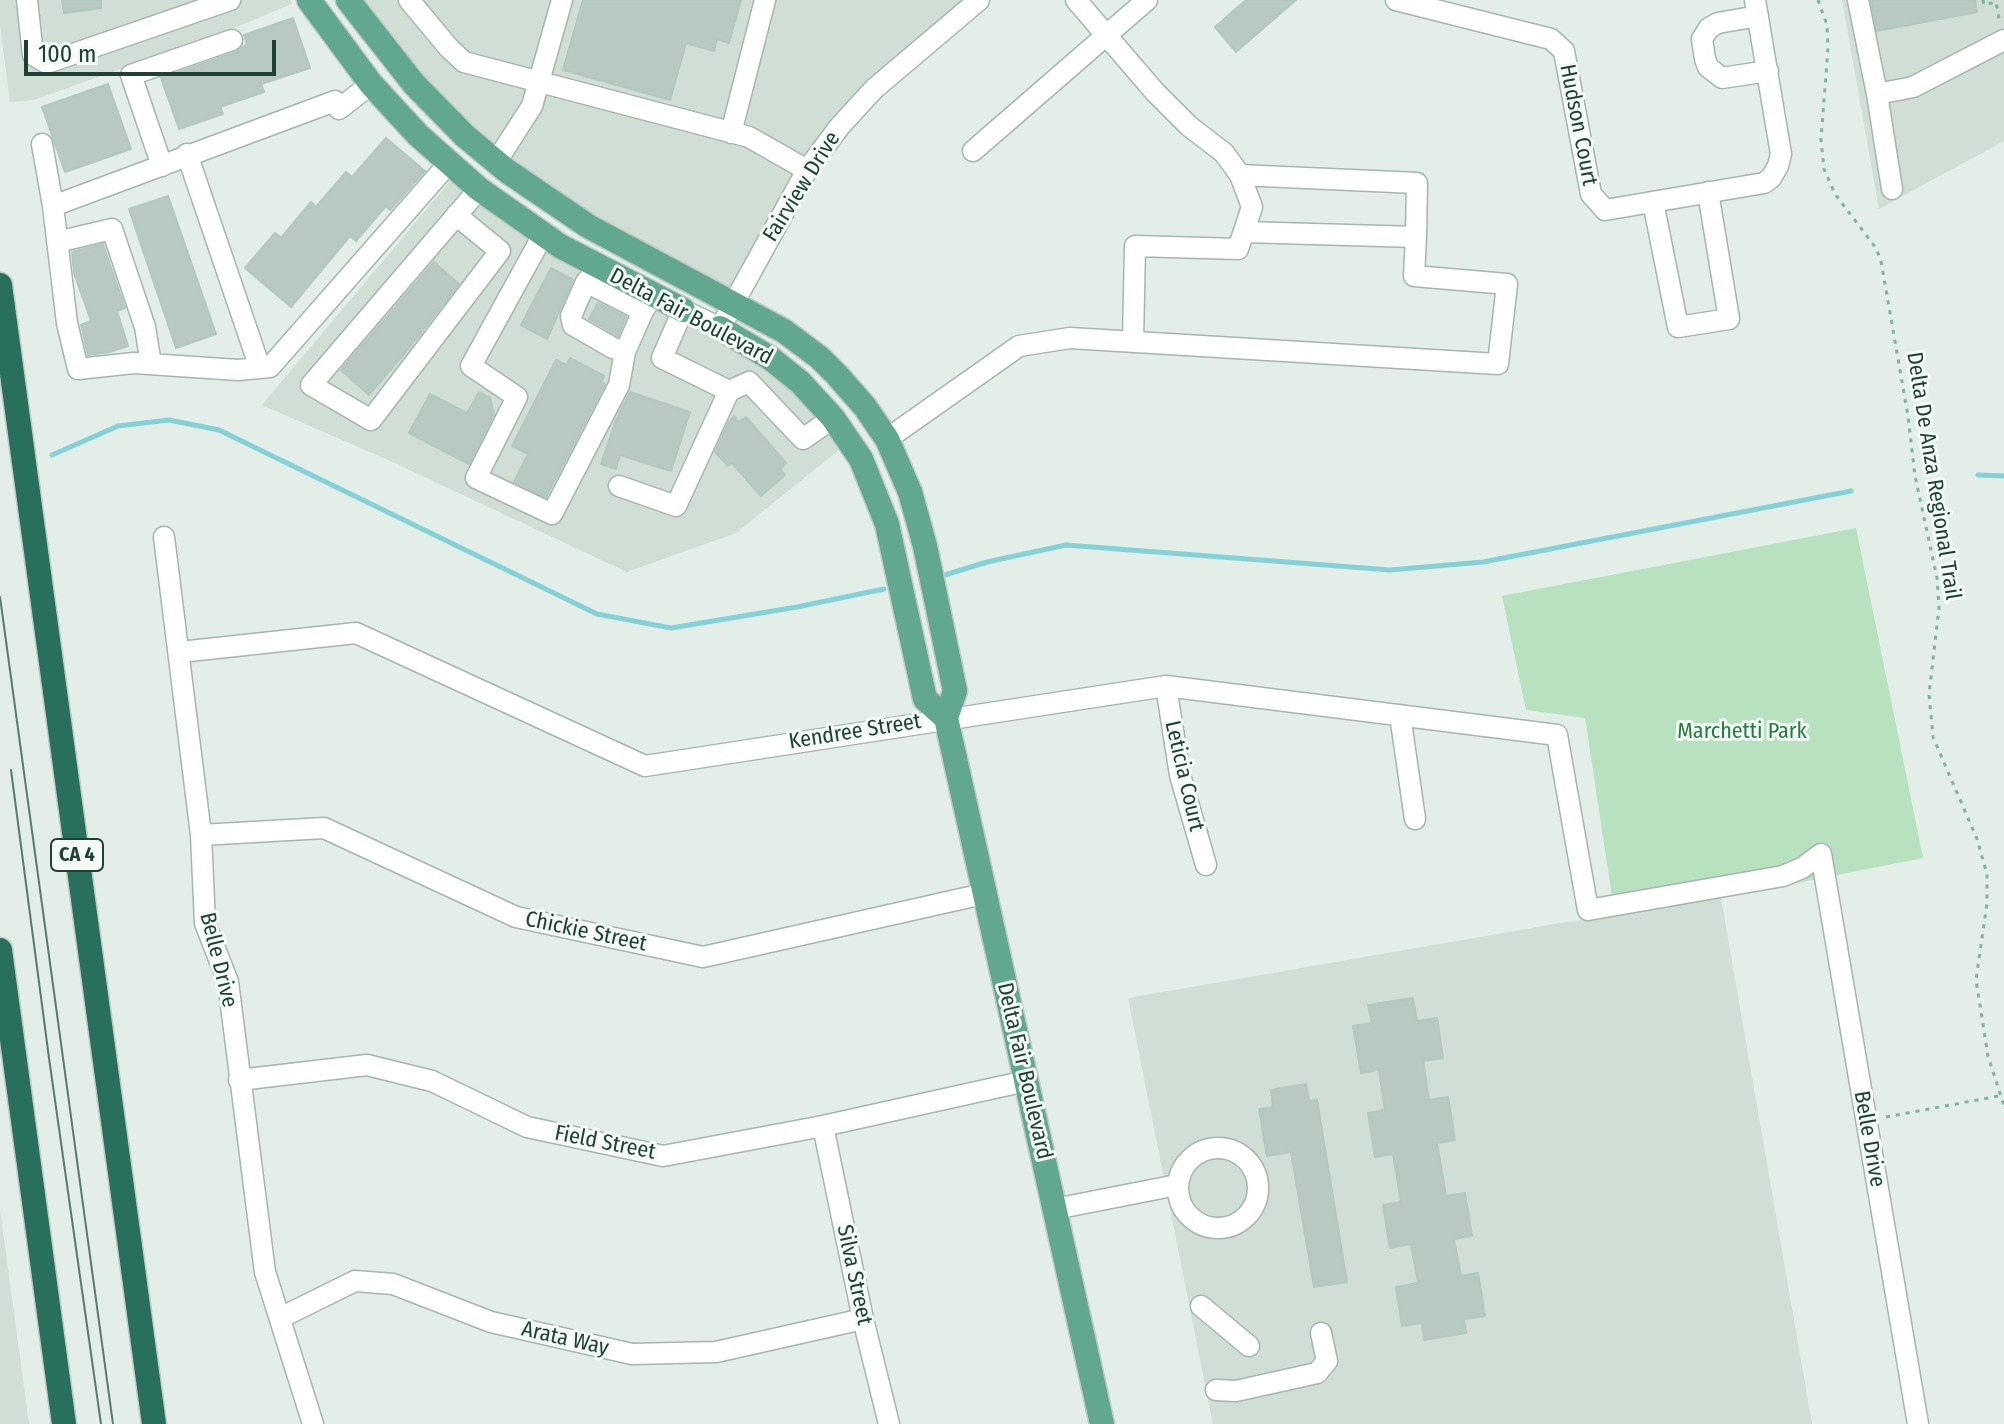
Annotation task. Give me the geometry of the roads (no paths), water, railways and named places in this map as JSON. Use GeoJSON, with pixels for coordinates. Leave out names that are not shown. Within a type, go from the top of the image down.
{"type":"FeatureCollection","features":[{"type":"Feature","properties":{"kind":"highway","name":"CA 4"},"geometry":{"type":"LineString","coordinates":[[0,285],[154,1424]]}},
{"type":"Feature","properties":{"kind":"highway"},"geometry":{"type":"LineString","coordinates":[[0,950],[64,1424]]}},
{"type":"Feature","properties":{"kind":"main road","name":"Delta Fair Boulevard"},"geometry":{"type":"LineString","coordinates":[[309,0],[371,84],[479,189],[592,275],[648,303],[683,310]]}},
{"type":"Feature","properties":{"kind":"main road","name":"Delta Fair Boulevard"},"geometry":{"type":"LineString","coordinates":[[348,0],[414,84],[465,136],[496,162],[588,226],[784,331],[820,358],[853,393],[887,439],[910,492],[925,546],[955,691],[946,718],[1102,1424]]}},
{"type":"Feature","properties":{"kind":"main road","name":"Delta Fair Boulevard"},"geometry":{"type":"LineString","coordinates":[[720,328],[785,369],[833,418],[861,459],[875,490],[892,544],[925,699],[946,718]]}},
{"type":"Feature","properties":{"kind":"street"},"geometry":{"type":"LineString","coordinates":[[27,0],[33,55],[47,63],[230,0]]}},
{"type":"Feature","properties":{"kind":"street"},"geometry":{"type":"LineString","coordinates":[[409,0],[464,62],[749,137],[807,170]]}},
{"type":"Feature","properties":{"kind":"street"},"geometry":{"type":"LineString","coordinates":[[496,162],[532,106],[562,0]]}},
{"type":"Feature","properties":{"kind":"street"},"geometry":{"type":"LineString","coordinates":[[731,133],[765,0]]}},
{"type":"Feature","properties":{"kind":"street","name":"Fairview Drive"},"geometry":{"type":"LineString","coordinates":[[720,328],[807,170],[840,126],[874,89],[979,0]]}},
{"type":"Feature","properties":{"kind":"street"},"geometry":{"type":"LineString","coordinates":[[1076,0],[1155,92],[1189,126],[1224,153],[1240,175],[1252,207],[1238,249],[1135,246],[1133,342]]}},
{"type":"Feature","properties":{"kind":"street"},"geometry":{"type":"LineString","coordinates":[[973,151],[1147,0]]}},
{"type":"Feature","properties":{"kind":"street","name":"Hudson Court"},"geometry":{"type":"LineString","coordinates":[[1396,0],[1551,39],[1564,51],[1591,194],[1605,210],[1764,183],[1771,178],[1781,154],[1768,71]]}},
{"type":"Feature","properties":{"kind":"street"},"geometry":{"type":"LineString","coordinates":[[1858,0],[1892,189]]}},
{"type":"Feature","properties":{"kind":"street"},"geometry":{"type":"LineString","coordinates":[[1757,8],[1768,71],[1722,78],[1708,67],[1702,39],[1709,28],[1757,8]]}},
{"type":"Feature","properties":{"kind":"street"},"geometry":{"type":"LineString","coordinates":[[162,166],[131,75],[232,40]]}},
{"type":"Feature","properties":{"kind":"street"},"geometry":{"type":"LineString","coordinates":[[1877,94],[1913,87],[2004,40]]}},
{"type":"Feature","properties":{"kind":"street"},"geometry":{"type":"LineString","coordinates":[[53,206],[187,154],[337,105],[371,84]]}},
{"type":"Feature","properties":{"kind":"street"},"geometry":{"type":"LineString","coordinates":[[42,144],[67,323],[78,369],[134,363],[238,370],[270,367],[449,163]]}},
{"type":"Feature","properties":{"kind":"street"},"geometry":{"type":"LineString","coordinates":[[187,154],[260,368]]}},
{"type":"Feature","properties":{"kind":"street"},"geometry":{"type":"LineString","coordinates":[[887,439],[1019,346],[1070,338],[1498,364],[1507,284],[1414,276],[1417,183],[1240,175]]}},
{"type":"Feature","properties":{"kind":"street"},"geometry":{"type":"LineString","coordinates":[[456,215],[500,251],[371,420],[311,385],[456,215],[479,189]]}},
{"type":"Feature","properties":{"kind":"street"},"geometry":{"type":"LineString","coordinates":[[1653,202],[1678,327],[1729,319],[1708,192]]}},
{"type":"Feature","properties":{"kind":"street"},"geometry":{"type":"LineString","coordinates":[[57,242],[112,229],[145,327],[151,364]]}},
{"type":"Feature","properties":{"kind":"street"},"geometry":{"type":"LineString","coordinates":[[1244,232],[1416,237]]}},
{"type":"Feature","properties":{"kind":"street"},"geometry":{"type":"LineString","coordinates":[[543,235],[471,366],[517,397],[476,478],[552,514],[619,385],[625,352],[648,303]]}},
{"type":"Feature","properties":{"kind":"street"},"geometry":{"type":"LineString","coordinates":[[592,275],[575,302],[571,316],[573,325],[625,352]]}},
{"type":"Feature","properties":{"kind":"street"},"geometry":{"type":"LineString","coordinates":[[683,310],[662,358],[729,391]]}},
{"type":"Feature","properties":{"kind":"street","name":"Delta Fair Boulevard"},"geometry":{"type":"LineString","coordinates":[[683,310],[720,328]]}},
{"type":"Feature","properties":{"kind":"street"},"geometry":{"type":"LineString","coordinates":[[619,486],[676,506],[729,391],[749,382],[803,439],[833,418]]}},
{"type":"Feature","properties":{"kind":"street","name":"Belle Drive"},"geometry":{"type":"LineString","coordinates":[[164,537],[201,835],[205,923],[228,982],[265,1272],[313,1424]]}},
{"type":"Feature","properties":{"kind":"street","name":"Kendree Street"},"geometry":{"type":"LineString","coordinates":[[180,652],[356,633],[645,766],[1166,686],[1557,735],[1588,910],[1783,876],[1802,868],[1821,854]]}},
{"type":"Feature","properties":{"kind":"street","name":"Leticia Court"},"geometry":{"type":"LineString","coordinates":[[1166,686],[1180,775],[1206,865]]}},
{"type":"Feature","properties":{"kind":"street"},"geometry":{"type":"LineString","coordinates":[[1400,715],[1415,819]]}},
{"type":"Feature","properties":{"kind":"street","name":"Chickie Street"},"geometry":{"type":"LineString","coordinates":[[201,835],[324,828],[516,917],[703,957],[983,894]]}},
{"type":"Feature","properties":{"kind":"street","name":"Belle Drive"},"geometry":{"type":"LineString","coordinates":[[1821,854],[1918,1424]]}},
{"type":"Feature","properties":{"kind":"street","name":"Field Street"},"geometry":{"type":"LineString","coordinates":[[239,1080],[367,1065],[432,1081],[527,1127],[663,1156],[823,1126],[1026,1081]]}},
{"type":"Feature","properties":{"kind":"street","name":"Silva Street"},"geometry":{"type":"LineString","coordinates":[[823,1126],[863,1319],[889,1424]]}},
{"type":"Feature","properties":{"kind":"street"},"geometry":{"type":"LineString","coordinates":[[1208,1148],[1233,1150],[1253,1167],[1259,1191],[1250,1215],[1228,1228],[1203,1226],[1183,1210],[1177,1185],[1187,1162],[1208,1148]]}},
{"type":"Feature","properties":{"kind":"street"},"geometry":{"type":"LineString","coordinates":[[1055,1209],[1177,1185]]}},
{"type":"Feature","properties":{"kind":"street","name":"Arata Way"},"geometry":{"type":"LineString","coordinates":[[280,1318],[355,1281],[393,1284],[491,1322],[632,1354],[716,1352],[863,1319]]}},
{"type":"Feature","properties":{"kind":"street"},"geometry":{"type":"LineString","coordinates":[[1201,1306],[1249,1346]]}},
{"type":"Feature","properties":{"kind":"street"},"geometry":{"type":"LineString","coordinates":[[1216,1390],[1236,1391],[1317,1373],[1327,1361],[1321,1333]]}},
{"type":"Feature","properties":{"kind":"waterway"},"geometry":{"type":"LineString","coordinates":[[52,455],[118,426],[169,420],[219,430],[597,614],[671,628],[884,589]]}},
{"type":"Feature","properties":{"kind":"waterway"},"geometry":{"type":"LineString","coordinates":[[1978,475],[2004,476]]}},
{"type":"Feature","properties":{"kind":"waterway"},"geometry":{"type":"LineString","coordinates":[[945,575],[987,562],[1066,545],[1390,570],[1483,562],[1851,491]]}},
{"type":"Feature","properties":{"kind":"tram line"},"geometry":{"type":"LineString","coordinates":[[0,597],[113,1424]]}},
{"type":"Feature","properties":{"kind":"tram line"},"geometry":{"type":"LineString","coordinates":[[11,770],[101,1424]]}},
{"type":"Feature","properties":{"kind":"park label","name":"Marchetti Park"},"geometry":{"type":"Point","coordinates":[1742,732]}}]}
